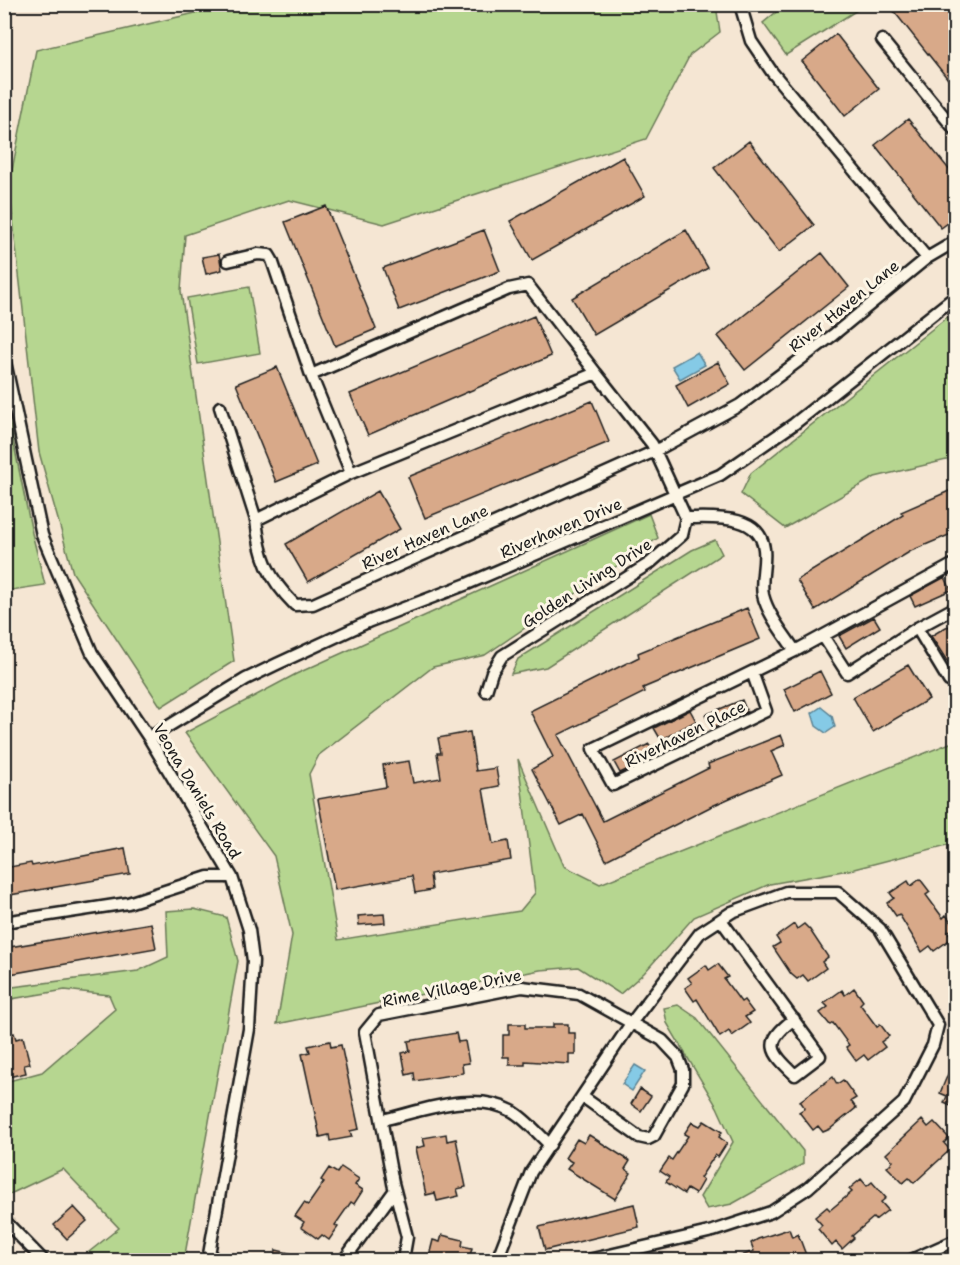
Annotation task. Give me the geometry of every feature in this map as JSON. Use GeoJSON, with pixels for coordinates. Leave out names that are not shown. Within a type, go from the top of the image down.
{"type":"FeatureCollection","features":[{"type":"Feature","properties":{"kind":"street"},"geometry":{"type":"LineString","coordinates":[[740,4],[751,41],[772,72],[927,258]]}},
{"type":"Feature","properties":{"kind":"street"},"geometry":{"type":"LineString","coordinates":[[882,40],[956,131]]}},
{"type":"Feature","properties":{"kind":"street","name":"River Haven Lane"},"geometry":{"type":"LineString","coordinates":[[220,407],[256,520],[259,549],[266,568],[281,591],[295,605],[313,604],[655,451],[740,405],[833,335],[927,258],[956,241]]}},
{"type":"Feature","properties":{"kind":"street"},"geometry":{"type":"LineString","coordinates":[[228,261],[258,254],[269,255],[272,260],[311,375],[351,473]]}},
{"type":"Feature","properties":{"kind":"street"},"geometry":{"type":"LineString","coordinates":[[311,375],[509,289],[528,285],[655,451],[686,518],[725,518],[748,525],[758,534],[764,548],[764,595],[795,651]]}},
{"type":"Feature","properties":{"kind":"street","name":"Riverhaven Drive"},"geometry":{"type":"LineString","coordinates":[[149,738],[246,679],[370,621],[467,584],[720,475],[794,424],[956,296]]}},
{"type":"Feature","properties":{"kind":"street","name":"Veona Daniels Road"},"geometry":{"type":"LineString","coordinates":[[4,357],[42,535],[92,653],[149,738],[232,878],[249,930],[253,961],[252,997],[238,1102],[208,1260]]}},
{"type":"Feature","properties":{"kind":"street"},"geometry":{"type":"LineString","coordinates":[[256,520],[351,473],[596,373]]}},
{"type":"Feature","properties":{"kind":"street","name":"Golden Living Drive"},"geometry":{"type":"LineString","coordinates":[[486,691],[492,672],[502,656],[650,563],[682,535],[686,518]]}},
{"type":"Feature","properties":{"kind":"street","name":"Riverhaven Place"},"geometry":{"type":"LineString","coordinates":[[752,672],[766,711],[613,785],[593,749],[795,651],[956,563]]}},
{"type":"Feature","properties":{"kind":"street"},"geometry":{"type":"LineString","coordinates":[[823,636],[847,673],[917,628],[956,607]]}},
{"type":"Feature","properties":{"kind":"street"},"geometry":{"type":"LineString","coordinates":[[917,628],[948,681],[956,683]]}},
{"type":"Feature","properties":{"kind":"street"},"geometry":{"type":"LineString","coordinates":[[4,922],[128,903],[208,877],[232,878]]}},
{"type":"Feature","properties":{"kind":"street"},"geometry":{"type":"LineString","coordinates":[[497,1260],[531,1172],[632,1022],[700,933],[732,912],[786,892],[838,892],[880,929],[938,1025],[933,1045],[904,1102],[808,1188],[771,1212],[713,1231],[588,1260]]}},
{"type":"Feature","properties":{"kind":"street"},"geometry":{"type":"LineString","coordinates":[[721,920],[794,1019],[819,1056],[795,1075],[774,1055],[773,1042],[779,1031],[794,1019]]}},
{"type":"Feature","properties":{"kind":"street","name":"Rime Village Drive"},"geometry":{"type":"LineString","coordinates":[[403,1260],[407,1237],[395,1190],[365,1032],[379,1015],[522,987],[579,994],[662,1040],[678,1057],[683,1070],[680,1095],[654,1136],[648,1139],[639,1137],[583,1097]]}},
{"type":"Feature","properties":{"kind":"street"},"geometry":{"type":"LineString","coordinates":[[382,1120],[454,1104],[486,1101],[514,1112],[550,1145]]}},
{"type":"Feature","properties":{"kind":"street"},"geometry":{"type":"LineString","coordinates":[[344,1260],[395,1190]]}},
{"type":"Feature","properties":{"kind":"street"},"geometry":{"type":"LineString","coordinates":[[4,1220],[43,1260]]}},
{"type":"Feature","properties":{"kind":"street"},"geometry":{"type":"LineString","coordinates":[[911,1260],[956,1240]]}},
{"type":"Feature","properties":{"kind":"green space"},"geometry":{"type":"Polygon","coordinates":[[[786,4],[865,5],[786,55],[763,23],[786,4]]]}},
{"type":"Feature","properties":{"kind":"green space"},"geometry":{"type":"Polygon","coordinates":[[[211,5],[716,5],[720,32],[690,55],[646,139],[384,224],[289,200],[185,235],[181,291],[234,661],[161,707],[73,573],[39,452],[9,185],[36,50],[208,10],[211,5]]]}},
{"type":"Feature","properties":{"kind":"green space"},"geometry":{"type":"Polygon","coordinates":[[[249,287],[260,353],[198,364],[187,298],[249,287]]]}},
{"type":"Feature","properties":{"kind":"green space"},"geometry":{"type":"Polygon","coordinates":[[[955,311],[955,458],[875,477],[785,528],[741,494],[751,473],[955,311]]]}},
{"type":"Feature","properties":{"kind":"green space"},"geometry":{"type":"Polygon","coordinates":[[[5,401],[45,585],[5,591],[5,401]]]}},
{"type":"Feature","properties":{"kind":"green space"},"geometry":{"type":"Polygon","coordinates":[[[649,514],[658,538],[485,655],[433,667],[319,755],[309,774],[338,940],[520,911],[535,893],[518,759],[564,866],[600,884],[955,741],[955,843],[854,869],[770,884],[694,917],[644,973],[620,994],[578,967],[540,970],[277,1024],[292,935],[274,856],[185,733],[296,674],[649,514]]]}},
{"type":"Feature","properties":{"kind":"green space"},"geometry":{"type":"Polygon","coordinates":[[[715,540],[722,554],[546,667],[511,674],[518,659],[692,550],[715,540]]]}},
{"type":"Feature","properties":{"kind":"green space"},"geometry":{"type":"Polygon","coordinates":[[[194,909],[226,917],[238,961],[184,1260],[79,1260],[119,1228],[63,1169],[8,1195],[5,1192],[5,1082],[42,1072],[115,1009],[109,995],[65,990],[5,1000],[5,988],[138,971],[168,957],[166,911],[194,909]]]}},
{"type":"Feature","properties":{"kind":"green space"},"geometry":{"type":"Polygon","coordinates":[[[678,1005],[697,1018],[803,1151],[803,1164],[732,1204],[707,1209],[700,1197],[733,1142],[717,1107],[667,1023],[664,1008],[678,1005]]]}},
{"type":"Feature","properties":{"kind":"water"},"geometry":{"type":"Polygon","coordinates":[[[697,352],[705,365],[680,379],[672,366],[697,352]]]}},
{"type":"Feature","properties":{"kind":"water"},"geometry":{"type":"Polygon","coordinates":[[[821,707],[832,716],[835,727],[826,733],[816,726],[812,713],[821,707]]]}},
{"type":"Feature","properties":{"kind":"water"},"geometry":{"type":"Polygon","coordinates":[[[635,1065],[645,1071],[632,1091],[622,1084],[635,1065]]]}},
{"type":"Feature","properties":{"kind":"building"},"geometry":{"type":"Polygon","coordinates":[[[888,4],[942,4],[956,21],[956,89],[888,4]]]}},
{"type":"Feature","properties":{"kind":"building"},"geometry":{"type":"Polygon","coordinates":[[[836,34],[879,89],[845,116],[802,61],[836,34]]]}},
{"type":"Feature","properties":{"kind":"building"},"geometry":{"type":"Polygon","coordinates":[[[908,119],[956,178],[956,217],[941,228],[875,145],[908,119]]]}},
{"type":"Feature","properties":{"kind":"building"},"geometry":{"type":"Polygon","coordinates":[[[749,141],[814,225],[779,252],[714,168],[749,141]]]}},
{"type":"Feature","properties":{"kind":"building"},"geometry":{"type":"Polygon","coordinates":[[[623,157],[645,196],[532,260],[510,221],[623,157]]]}},
{"type":"Feature","properties":{"kind":"building"},"geometry":{"type":"Polygon","coordinates":[[[326,206],[376,329],[335,346],[285,222],[326,206]]]}},
{"type":"Feature","properties":{"kind":"building"},"geometry":{"type":"Polygon","coordinates":[[[484,230],[500,271],[399,310],[383,268],[484,230]]]}},
{"type":"Feature","properties":{"kind":"building"},"geometry":{"type":"Polygon","coordinates":[[[686,230],[708,268],[594,335],[572,298],[686,230]]]}},
{"type":"Feature","properties":{"kind":"building"},"geometry":{"type":"Polygon","coordinates":[[[822,253],[849,287],[745,370],[718,336],[822,253]]]}},
{"type":"Feature","properties":{"kind":"building"},"geometry":{"type":"Polygon","coordinates":[[[219,254],[222,270],[206,274],[202,257],[219,254]]]}},
{"type":"Feature","properties":{"kind":"building"},"geometry":{"type":"Polygon","coordinates":[[[534,316],[551,356],[368,435],[350,394],[534,316]]]}},
{"type":"Feature","properties":{"kind":"building"},"geometry":{"type":"Polygon","coordinates":[[[718,362],[730,384],[688,408],[676,385],[718,362]]]}},
{"type":"Feature","properties":{"kind":"building"},"geometry":{"type":"Polygon","coordinates":[[[277,367],[317,465],[276,482],[236,384],[277,367]]]}},
{"type":"Feature","properties":{"kind":"building"},"geometry":{"type":"Polygon","coordinates":[[[592,401],[609,442],[425,518],[408,477],[592,401]]]}},
{"type":"Feature","properties":{"kind":"building"},"geometry":{"type":"Polygon","coordinates":[[[956,488],[956,532],[911,551],[815,610],[797,580],[903,515],[901,512],[956,488]]]}},
{"type":"Feature","properties":{"kind":"building"},"geometry":{"type":"Polygon","coordinates":[[[378,491],[400,529],[308,582],[286,544],[378,491]]]}},
{"type":"Feature","properties":{"kind":"building"},"geometry":{"type":"Polygon","coordinates":[[[945,577],[951,590],[915,606],[910,596],[945,577]]]}},
{"type":"Feature","properties":{"kind":"building"},"geometry":{"type":"Polygon","coordinates":[[[747,608],[760,639],[643,688],[645,692],[558,735],[603,821],[709,768],[708,764],[781,735],[785,745],[771,751],[782,775],[712,806],[606,860],[583,814],[561,825],[532,769],[553,757],[530,711],[639,657],[638,653],[747,608]]]}},
{"type":"Feature","properties":{"kind":"building"},"geometry":{"type":"Polygon","coordinates":[[[874,617],[880,627],[846,648],[839,636],[874,617]]]}},
{"type":"Feature","properties":{"kind":"building"},"geometry":{"type":"Polygon","coordinates":[[[956,625],[956,675],[931,636],[946,627],[956,625]]]}},
{"type":"Feature","properties":{"kind":"building"},"geometry":{"type":"Polygon","coordinates":[[[908,665],[929,699],[873,732],[853,697],[908,665]]]}},
{"type":"Feature","properties":{"kind":"building"},"geometry":{"type":"Polygon","coordinates":[[[820,671],[831,693],[795,712],[784,689],[820,671]]]}},
{"type":"Feature","properties":{"kind":"building"},"geometry":{"type":"Polygon","coordinates":[[[742,700],[747,712],[711,728],[705,715],[742,700]]]}},
{"type":"Feature","properties":{"kind":"building"},"geometry":{"type":"Polygon","coordinates":[[[690,710],[696,721],[661,740],[654,728],[690,710]]]}},
{"type":"Feature","properties":{"kind":"building"},"geometry":{"type":"Polygon","coordinates":[[[470,732],[476,771],[496,768],[499,786],[483,789],[493,844],[508,841],[511,860],[430,874],[432,890],[415,893],[412,876],[335,890],[318,799],[386,787],[383,765],[409,761],[413,783],[441,778],[437,753],[441,753],[438,738],[470,732]]]}},
{"type":"Feature","properties":{"kind":"building"},"geometry":{"type":"Polygon","coordinates":[[[649,744],[656,756],[620,773],[614,762],[649,744]]]}},
{"type":"Feature","properties":{"kind":"building"},"geometry":{"type":"Polygon","coordinates":[[[125,848],[130,874],[4,896],[4,868],[31,863],[32,866],[125,848]]]}},
{"type":"Feature","properties":{"kind":"building"},"geometry":{"type":"Polygon","coordinates":[[[920,879],[930,892],[926,895],[943,918],[946,915],[955,927],[948,932],[952,938],[934,951],[930,946],[922,952],[899,914],[896,916],[887,903],[894,898],[890,893],[908,881],[911,886],[920,879]]]}},
{"type":"Feature","properties":{"kind":"building"},"geometry":{"type":"Polygon","coordinates":[[[384,914],[385,923],[359,925],[358,916],[384,914]]]}},
{"type":"Feature","properties":{"kind":"building"},"geometry":{"type":"Polygon","coordinates":[[[151,923],[156,948],[4,975],[4,948],[151,923]]]}},
{"type":"Feature","properties":{"kind":"building"},"geometry":{"type":"Polygon","coordinates":[[[794,924],[797,929],[804,924],[828,957],[822,962],[826,968],[808,981],[803,975],[797,979],[791,974],[773,947],[780,943],[776,937],[794,924]]]}},
{"type":"Feature","properties":{"kind":"building"},"geometry":{"type":"Polygon","coordinates":[[[718,964],[728,977],[724,979],[741,1002],[744,1000],[753,1012],[745,1017],[750,1023],[732,1036],[729,1031],[720,1037],[697,999],[694,1001],[685,988],[692,983],[688,978],[706,965],[709,970],[718,964]]]}},
{"type":"Feature","properties":{"kind":"building"},"geometry":{"type":"Polygon","coordinates":[[[854,988],[863,1001],[860,1004],[877,1027],[880,1024],[889,1036],[881,1042],[885,1047],[868,1060],[864,1055],[856,1061],[846,1047],[849,1045],[833,1023],[830,1025],[820,1013],[828,1007],[824,1003],[842,990],[845,995],[854,988]]]}},
{"type":"Feature","properties":{"kind":"building"},"geometry":{"type":"Polygon","coordinates":[[[509,1024],[525,1024],[525,1028],[553,1028],[553,1024],[568,1024],[568,1033],[575,1033],[575,1054],[569,1054],[569,1064],[525,1061],[525,1065],[509,1065],[509,1057],[503,1057],[503,1035],[509,1035],[509,1024]]]}},
{"type":"Feature","properties":{"kind":"building"},"geometry":{"type":"Polygon","coordinates":[[[14,1033],[16,1039],[23,1037],[30,1064],[24,1065],[26,1073],[4,1078],[4,1036],[14,1033]]]}},
{"type":"Feature","properties":{"kind":"building"},"geometry":{"type":"Polygon","coordinates":[[[456,1033],[458,1042],[465,1041],[469,1063],[462,1064],[463,1073],[415,1081],[414,1073],[406,1075],[402,1053],[410,1051],[408,1041],[456,1033]]]}},
{"type":"Feature","properties":{"kind":"building"},"geometry":{"type":"Polygon","coordinates":[[[330,1041],[331,1047],[341,1045],[359,1129],[350,1131],[352,1137],[330,1141],[329,1135],[320,1137],[302,1054],[310,1052],[308,1046],[330,1041]]]}},
{"type":"Feature","properties":{"kind":"building"},"geometry":{"type":"Polygon","coordinates":[[[956,1055],[956,1108],[944,1103],[947,1096],[940,1093],[956,1055]]]}},
{"type":"Feature","properties":{"kind":"building"},"geometry":{"type":"Polygon","coordinates":[[[833,1077],[837,1084],[843,1080],[856,1098],[851,1101],[856,1108],[830,1129],[823,1132],[818,1126],[813,1130],[799,1112],[805,1108],[800,1101],[833,1077]]]}},
{"type":"Feature","properties":{"kind":"building"},"geometry":{"type":"Polygon","coordinates":[[[640,1089],[651,1096],[641,1111],[631,1104],[640,1089]]]}},
{"type":"Feature","properties":{"kind":"building"},"geometry":{"type":"Polygon","coordinates":[[[922,1120],[928,1127],[934,1122],[949,1138],[944,1143],[950,1150],[914,1183],[909,1178],[903,1183],[887,1167],[893,1161],[886,1154],[922,1120]]]}},
{"type":"Feature","properties":{"kind":"building"},"geometry":{"type":"Polygon","coordinates":[[[704,1121],[722,1132],[719,1137],[727,1143],[718,1157],[715,1155],[700,1178],[703,1180],[695,1194],[687,1189],[684,1194],[666,1182],[669,1177],[660,1171],[669,1158],[672,1160],[688,1136],[684,1134],[692,1122],[700,1126],[704,1121]]]}},
{"type":"Feature","properties":{"kind":"building"},"geometry":{"type":"Polygon","coordinates":[[[446,1134],[447,1141],[456,1139],[466,1187],[457,1189],[459,1196],[437,1201],[435,1193],[426,1195],[416,1148],[425,1146],[423,1138],[446,1134]]]}},
{"type":"Feature","properties":{"kind":"building"},"geometry":{"type":"Polygon","coordinates":[[[589,1135],[630,1161],[625,1169],[631,1173],[615,1199],[567,1169],[572,1162],[565,1158],[577,1139],[584,1143],[589,1135]]]}},
{"type":"Feature","properties":{"kind":"building"},"geometry":{"type":"Polygon","coordinates":[[[341,1167],[359,1179],[355,1185],[363,1190],[354,1204],[351,1202],[335,1225],[338,1227],[329,1240],[322,1235],[318,1239],[301,1227],[304,1222],[295,1216],[304,1203],[308,1205],[324,1182],[321,1180],[329,1168],[337,1173],[341,1167]]]}},
{"type":"Feature","properties":{"kind":"building"},"geometry":{"type":"Polygon","coordinates":[[[861,1179],[867,1186],[872,1182],[886,1198],[881,1202],[888,1210],[875,1220],[873,1218],[852,1236],[854,1238],[842,1249],[836,1242],[832,1246],[818,1229],[822,1225],[815,1217],[827,1207],[830,1210],[852,1192],[849,1189],[861,1179]]]}},
{"type":"Feature","properties":{"kind":"building"},"geometry":{"type":"Polygon","coordinates":[[[634,1204],[639,1227],[545,1250],[539,1227],[634,1204]]]}},
{"type":"Feature","properties":{"kind":"building"},"geometry":{"type":"Polygon","coordinates":[[[74,1207],[87,1221],[67,1239],[54,1225],[74,1207]]]}},
{"type":"Feature","properties":{"kind":"building"},"geometry":{"type":"Polygon","coordinates":[[[789,1229],[792,1237],[798,1234],[806,1255],[800,1257],[801,1260],[731,1260],[754,1251],[751,1243],[758,1239],[789,1229]]]}},
{"type":"Feature","properties":{"kind":"building"},"geometry":{"type":"Polygon","coordinates":[[[442,1235],[463,1240],[462,1246],[472,1248],[469,1260],[428,1260],[433,1240],[440,1242],[442,1235]]]}},
{"type":"Feature","properties":{"kind":"building"},"geometry":{"type":"Polygon","coordinates":[[[276,1250],[306,1257],[305,1260],[274,1260],[276,1250]]]}}]}
